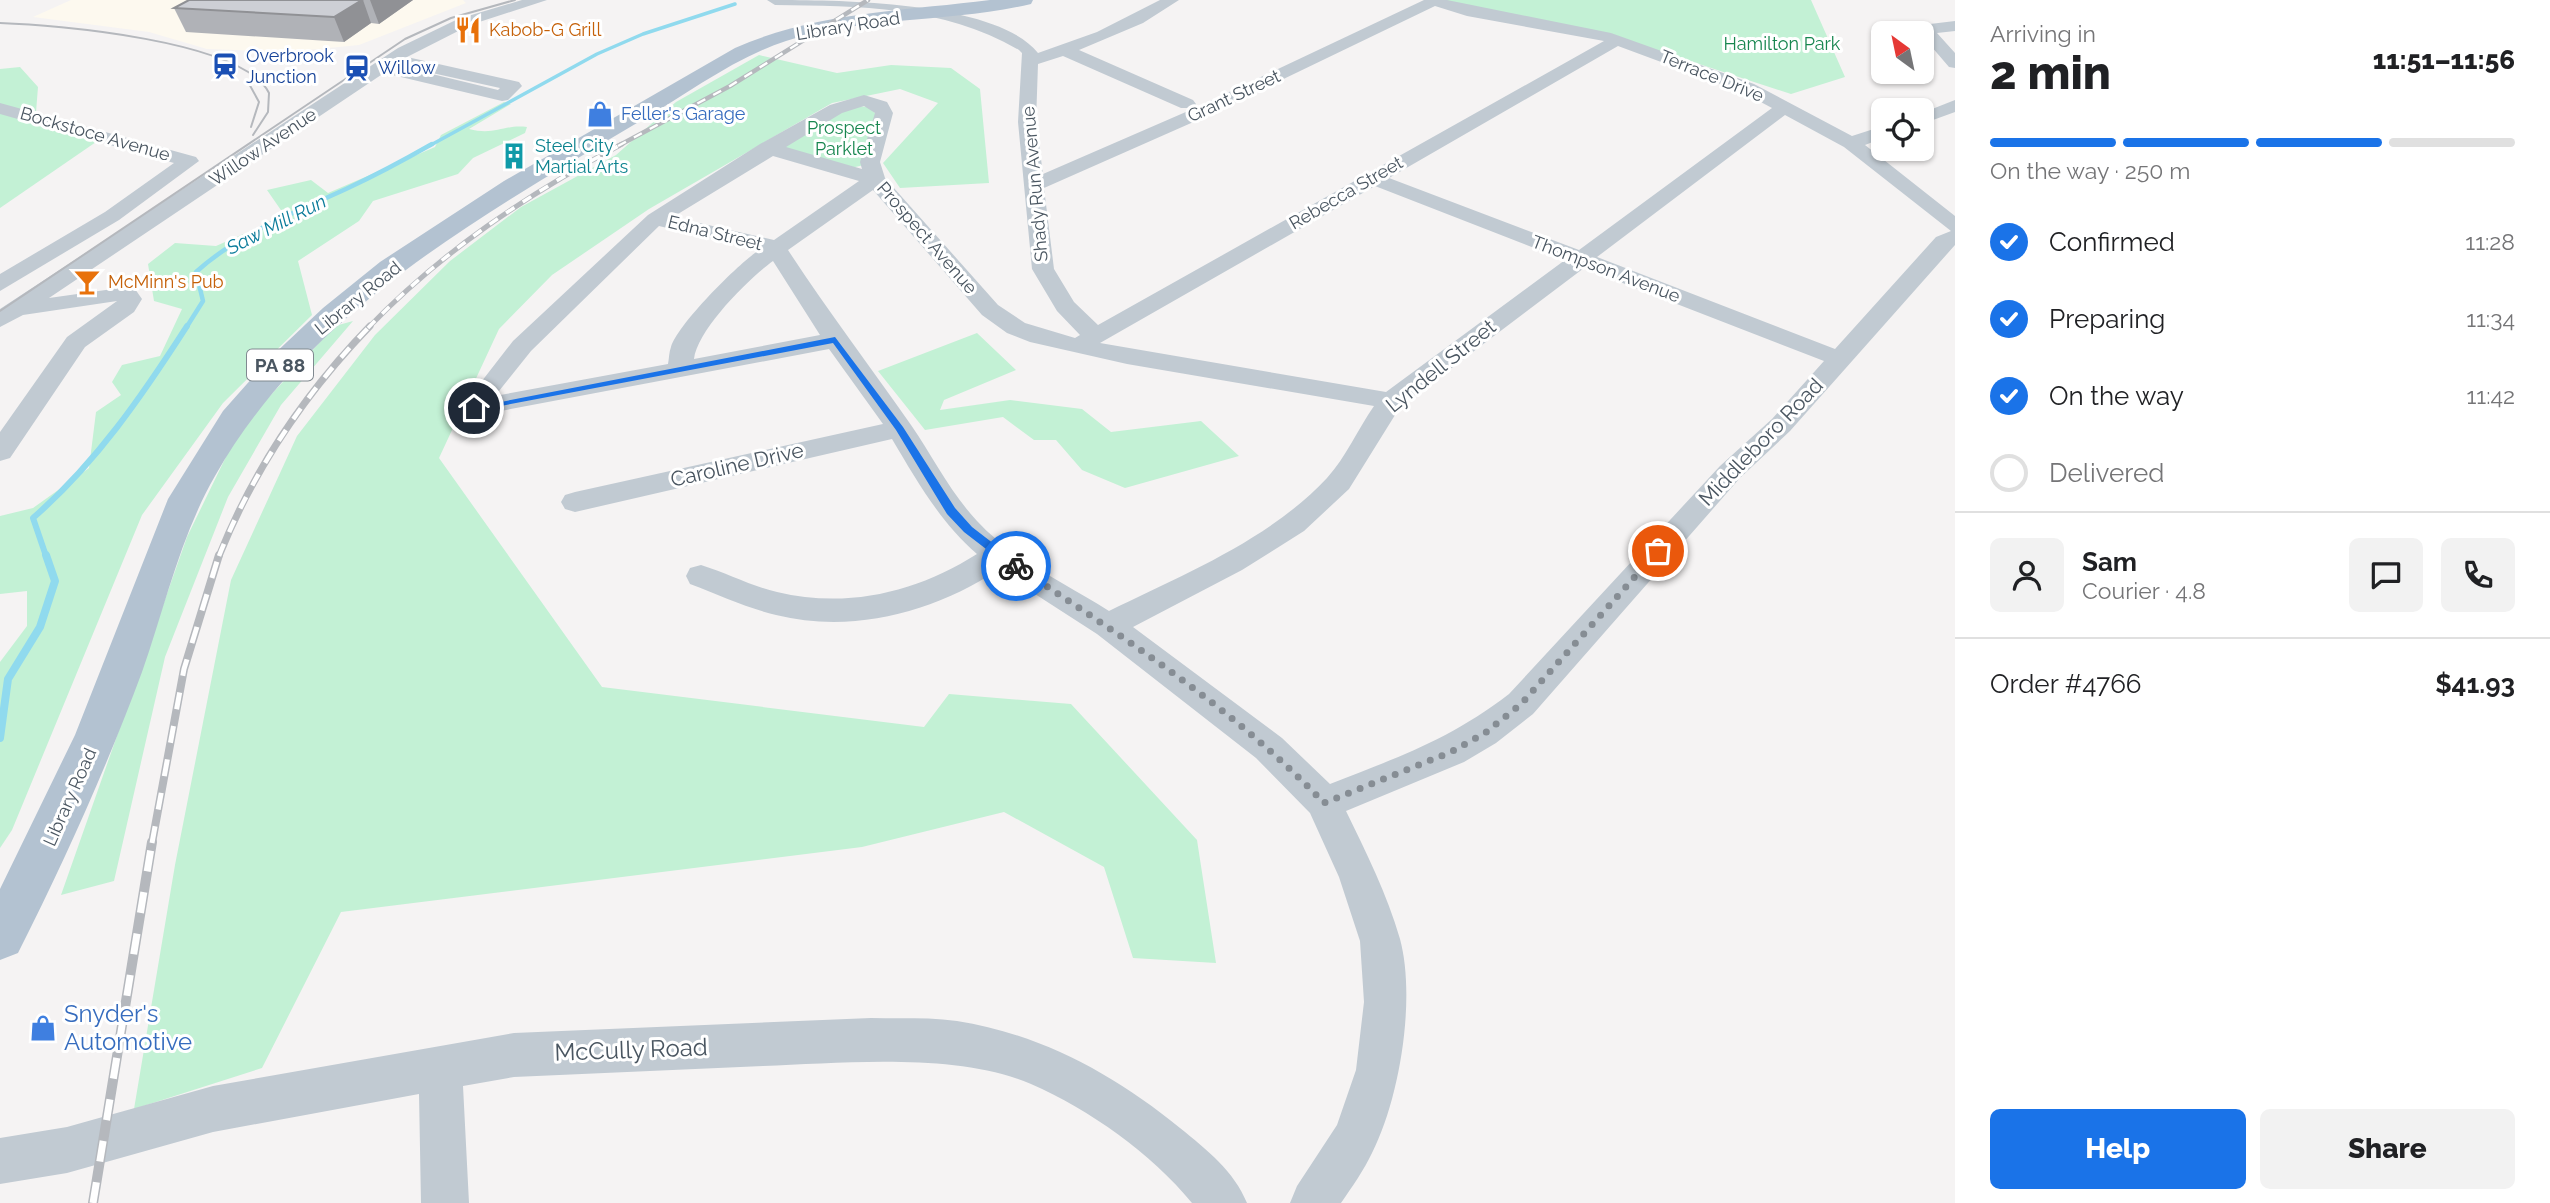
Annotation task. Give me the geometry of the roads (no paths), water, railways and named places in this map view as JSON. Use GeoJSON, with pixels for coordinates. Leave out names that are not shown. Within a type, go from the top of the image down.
{"type":"FeatureCollection","features":[{"type":"Feature","properties":{"kind":"main road","name":"Library Road"},"geometry":{"type":"LineString","coordinates":[[0,937],[43,859],[88,759],[176,520],[197,477],[229,423],[293,351],[366,290],[495,195],[748,50],[778,38],[819,28],[960,11],[1024,0]]}},
{"type":"Feature","properties":{"kind":"street","name":"Willow Avenue"},"geometry":{"type":"LineString","coordinates":[[9,314],[387,63],[464,22],[539,0]]}},
{"type":"Feature","properties":{"kind":"street"},"geometry":{"type":"LineString","coordinates":[[775,0],[929,3],[960,11],[1017,40],[1030,53],[1029,61],[1135,23],[1171,0]]}},
{"type":"Feature","properties":{"kind":"street","name":"Terrace Drive"},"geometry":{"type":"LineString","coordinates":[[1434,1],[1467,11],[1590,32],[1710,72],[1786,106],[1851,143],[1955,226]]}},
{"type":"Feature","properties":{"kind":"street","name":"Grant Street"},"geometry":{"type":"LineString","coordinates":[[1032,186],[1201,111],[1434,1]]}},
{"type":"Feature","properties":{"kind":"street"},"geometry":{"type":"LineString","coordinates":[[1955,26],[1936,27],[1927,33],[1955,63]]}},
{"type":"Feature","properties":{"kind":"street","name":"Rebecca Street"},"geometry":{"type":"LineString","coordinates":[[1086,341],[1616,41]]}},
{"type":"Feature","properties":{"kind":"street"},"geometry":{"type":"LineString","coordinates":[[1065,50],[1187,104]]}},
{"type":"Feature","properties":{"kind":"street","name":"Shady Run Avenue"},"geometry":{"type":"LineString","coordinates":[[1029,61],[1027,122],[1043,269],[1086,341]]}},
{"type":"Feature","properties":{"kind":"street"},"geometry":{"type":"LineString","coordinates":[[387,63],[513,86],[502,96],[387,63]]}},
{"type":"Feature","properties":{"kind":"street","name":"Prospect Avenue"},"geometry":{"type":"LineString","coordinates":[[680,371],[474,408],[499,372],[522,346],[655,219],[836,108],[853,102],[874,102],[881,106],[884,113],[870,162],[875,179],[990,310],[1016,328],[1086,341],[1127,358],[1391,401]]}},
{"type":"Feature","properties":{"kind":"street"},"geometry":{"type":"LineString","coordinates":[[1934,114],[1955,105]]}},
{"type":"Feature","properties":{"kind":"street","name":"Lyndell Street"},"geometry":{"type":"LineString","coordinates":[[1108,626],[1280,532],[1314,508],[1339,483],[1361,450],[1372,424],[1391,401],[1786,106]]}},
{"type":"Feature","properties":{"kind":"street","name":"Bockstoce Avenue"},"geometry":{"type":"LineString","coordinates":[[0,108],[189,161]]}},
{"type":"Feature","properties":{"kind":"street"},"geometry":{"type":"LineString","coordinates":[[1851,143],[1871,136]]}},
{"type":"Feature","properties":{"kind":"street"},"geometry":{"type":"LineString","coordinates":[[767,148],[875,179]]}},
{"type":"Feature","properties":{"kind":"street","name":"Willow Avenue"},"geometry":{"type":"LineString","coordinates":[[4,278],[112,216],[189,161]]}},
{"type":"Feature","properties":{"kind":"street","name":"Thompson Avenue"},"geometry":{"type":"LineString","coordinates":[[1372,178],[1840,359]]}},
{"type":"Feature","properties":{"kind":"street"},"geometry":{"type":"LineString","coordinates":[[835,340],[680,371],[683,346],[698,325],[751,266],[875,179]]}},
{"type":"Feature","properties":{"kind":"street","name":"Edna Street"},"geometry":{"type":"LineString","coordinates":[[655,219],[775,247]]}},
{"type":"Feature","properties":{"kind":"street","name":"Middleboro Road"},"geometry":{"type":"LineString","coordinates":[[1324,803],[1451,752],[1485,733],[1521,704],[1730,472],[1781,425],[1944,242],[1955,237]]}},
{"type":"Feature","properties":{"kind":"street"},"geometry":{"type":"LineString","coordinates":[[775,247],[835,340],[900,429],[951,511],[998,555],[1108,626],[1269,748],[1324,803],[1358,877],[1380,941],[1385,1002],[1378,1070],[1356,1138],[1314,1203]]}},
{"type":"Feature","properties":{"kind":"street"},"geometry":{"type":"LineString","coordinates":[[0,452],[76,342],[126,307],[130,299],[127,294],[113,294],[9,314]]}},
{"type":"Feature","properties":{"kind":"street","name":"Caroline Drive"},"geometry":{"type":"LineString","coordinates":[[575,502],[900,429]]}},
{"type":"Feature","properties":{"kind":"street"},"geometry":{"type":"LineString","coordinates":[[701,576],[752,597],[788,606],[871,607],[928,594],[998,555]]}},
{"type":"Feature","properties":{"kind":"street","name":"McCully Road"},"geometry":{"type":"LineString","coordinates":[[0,1161],[67,1150],[213,1109],[514,1055],[871,1040],[957,1043],[1037,1063],[1120,1108],[1196,1171],[1223,1203]]}},
{"type":"Feature","properties":{"kind":"street"},"geometry":{"type":"LineString","coordinates":[[440,1068],[445,1203]]}},
{"type":"Feature","properties":{"kind":"waterway","name":"Saw Mill Run"},"geometry":{"type":"LineString","coordinates":[[429,146],[597,54],[643,34],[735,4]]}},
{"type":"Feature","properties":{"kind":"waterway","name":"Saw Mill Run"},"geometry":{"type":"LineString","coordinates":[[186,328],[203,301],[196,272],[213,258],[268,225],[368,178],[432,144]]}},
{"type":"Feature","properties":{"kind":"waterway","name":"Saw Mill Run"},"geometry":{"type":"LineString","coordinates":[[46,556],[33,518],[98,452],[153,378],[187,326]]}},
{"type":"Feature","properties":{"kind":"waterway","name":"Saw Mill Run"},"geometry":{"type":"LineString","coordinates":[[0,738],[8,679],[40,627],[55,581],[46,555]]}},
{"type":"Feature","properties":{"kind":"tram line"},"geometry":{"type":"LineString","coordinates":[[0,311],[405,39],[451,18],[515,0]]}},
{"type":"Feature","properties":{"kind":"tram line"},"geometry":{"type":"LineString","coordinates":[[0,23],[62,27],[145,39],[224,60],[252,75],[269,93],[268,112],[253,135]]}},
{"type":"Feature","properties":{"kind":"tram line"},"geometry":{"type":"LineString","coordinates":[[247,80],[259,102],[251,127]]}},
{"type":"Feature","properties":{"kind":"railway"},"geometry":{"type":"LineString","coordinates":[[618,146],[730,86],[868,0]]}},
{"type":"Feature","properties":{"kind":"railway"},"geometry":{"type":"LineString","coordinates":[[370,326],[456,249],[553,183],[622,144]]}},
{"type":"Feature","properties":{"kind":"railway"},"geometry":{"type":"LineString","coordinates":[[219,556],[248,493],[283,434],[324,378],[370,326]]}},
{"type":"Feature","properties":{"kind":"railway"},"geometry":{"type":"LineString","coordinates":[[152,843],[184,669],[219,555]]}},
{"type":"Feature","properties":{"kind":"railway"},"geometry":{"type":"LineString","coordinates":[[93,1203],[152,842]]}},
{"type":"Feature","properties":{"kind":"place","name":"Kabob-G Grill"},"geometry":{"type":"Point","coordinates":[468,30]}},
{"type":"Feature","properties":{"kind":"place","name":"Overbrook Junction"},"geometry":{"type":"Point","coordinates":[225,66]}},
{"type":"Feature","properties":{"kind":"place","name":"Willow"},"geometry":{"type":"Point","coordinates":[357,68]}},
{"type":"Feature","properties":{"kind":"place","name":"Feller's Garage"},"geometry":{"type":"Point","coordinates":[600,114]}},
{"type":"Feature","properties":{"kind":"place","name":"Steel City Martial Arts"},"geometry":{"type":"Point","coordinates":[514,156]}},
{"type":"Feature","properties":{"kind":"place","name":"McMinn's Pub"},"geometry":{"type":"Point","coordinates":[87,282]}},
{"type":"Feature","properties":{"kind":"place","name":"Snyder's Automotive"},"geometry":{"type":"Point","coordinates":[43,1028]}},
{"type":"Feature","properties":{"kind":"park label","name":"Hamilton Park"},"geometry":{"type":"Point","coordinates":[1782,44]}},
{"type":"Feature","properties":{"kind":"park label","name":"Prospect Parklet"},"geometry":{"type":"Point","coordinates":[844,138]}}]}
